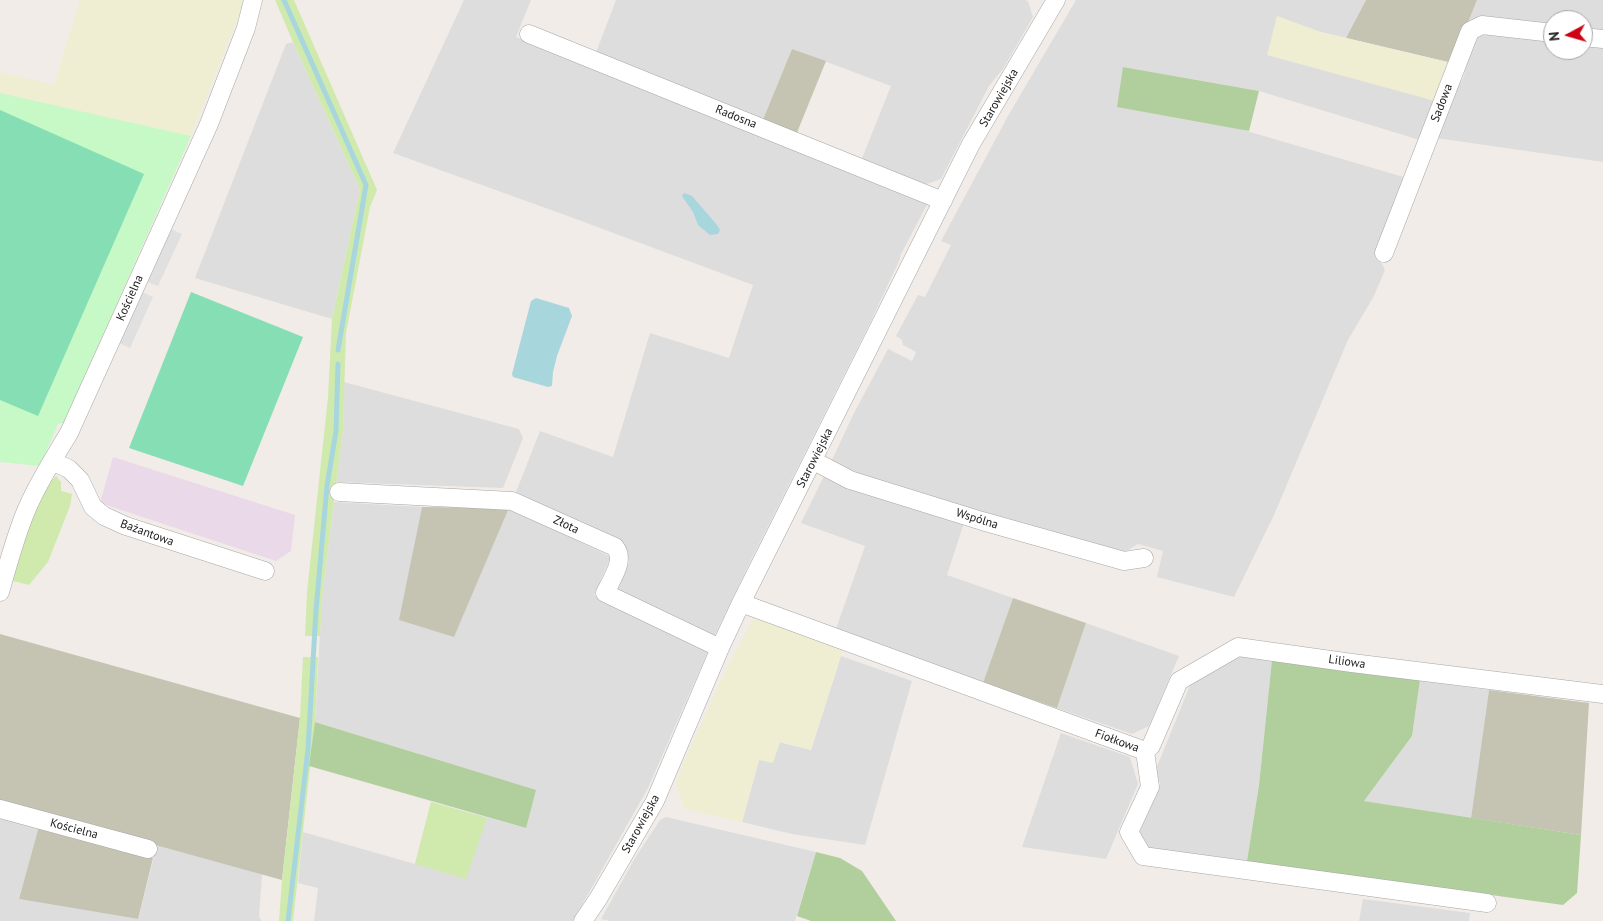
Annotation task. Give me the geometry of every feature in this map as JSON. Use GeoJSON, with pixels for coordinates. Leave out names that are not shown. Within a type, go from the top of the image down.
{"type":"FeatureCollection","features":[{"type":"Feature","properties":{"kind":"street","name":"Kościelna"},"geometry":{"type":"LineString","coordinates":[[0,592],[12,549],[26,510],[69,433],[208,124],[246,28],[253,0]]}},
{"type":"Feature","properties":{"kind":"street","name":"Starowiejska"},"geometry":{"type":"LineString","coordinates":[[584,921],[655,802],[720,648],[741,604],[971,144],[1049,2]]}},
{"type":"Feature","properties":{"kind":"street","name":"Sadowa"},"geometry":{"type":"LineString","coordinates":[[1384,253],[1470,31],[1482,25],[1543,33]]}},
{"type":"Feature","properties":{"kind":"street","name":"Radosna"},"geometry":{"type":"LineString","coordinates":[[529,34],[943,201]]}},
{"type":"Feature","properties":{"kind":"street","name":"Bażantowa"},"geometry":{"type":"LineString","coordinates":[[52,461],[69,469],[80,480],[93,507],[104,516],[135,529],[265,571]]}},
{"type":"Feature","properties":{"kind":"street","name":"Wspólna"},"geometry":{"type":"LineString","coordinates":[[814,461],[850,480],[982,521],[1124,561],[1144,558]]}},
{"type":"Feature","properties":{"kind":"street","name":"Złota"},"geometry":{"type":"LineString","coordinates":[[339,492],[512,501],[615,548],[619,552],[620,560],[605,593],[720,648]]}},
{"type":"Feature","properties":{"kind":"street","name":"Fiołkowa"},"geometry":{"type":"LineString","coordinates":[[741,604],[1145,751],[1150,787],[1129,832],[1143,856],[1487,903]]}},
{"type":"Feature","properties":{"kind":"street","name":"Liliowa"},"geometry":{"type":"LineString","coordinates":[[1145,751],[1151,746],[1179,681],[1238,647],[1603,694]]}},
{"type":"Feature","properties":{"kind":"street","name":"Kościelna"},"geometry":{"type":"LineString","coordinates":[[0,809],[148,849]]}},
{"type":"Feature","properties":{"kind":"shaded area"},"geometry":{"type":"Polygon","coordinates":[[[80,0],[245,0],[191,136],[0,93],[0,72],[54,85],[80,0]]]}},
{"type":"Feature","properties":{"kind":"shaded area"},"geometry":{"type":"Polygon","coordinates":[[[464,0],[531,0],[516,37],[928,203],[900,256],[868,327],[714,637],[617,592],[629,562],[625,544],[516,492],[540,431],[613,457],[650,333],[729,358],[753,285],[393,153],[464,0]]]}},
{"type":"Feature","properties":{"kind":"shaded area"},"geometry":{"type":"Polygon","coordinates":[[[616,0],[1025,0],[1028,1],[1033,17],[1003,69],[989,86],[941,179],[921,186],[861,161],[891,86],[792,49],[762,122],[595,55],[616,0]]]}},
{"type":"Feature","properties":{"kind":"shaded area"},"geometry":{"type":"Polygon","coordinates":[[[1076,0],[1366,0],[1346,38],[1321,32],[1435,101],[1423,141],[1259,91],[1123,67],[1240,129],[1407,178],[1378,256],[1385,270],[1374,296],[1348,340],[1274,515],[1234,597],[1157,577],[1163,551],[1138,544],[1122,554],[852,474],[830,464],[854,413],[888,349],[912,361],[916,352],[903,345],[902,340],[896,336],[918,295],[925,297],[951,245],[941,241],[1008,116],[1076,0]]]}},
{"type":"Feature","properties":{"kind":"shaded area"},"geometry":{"type":"Polygon","coordinates":[[[1366,0],[1477,0],[1452,63],[1346,38],[1366,0]]]}},
{"type":"Feature","properties":{"kind":"shaded area"},"geometry":{"type":"Polygon","coordinates":[[[1477,0],[1603,0],[1603,35],[1593,34],[1593,10],[1543,10],[1543,28],[1469,20],[1477,0]]]}},
{"type":"Feature","properties":{"kind":"shaded area"},"geometry":{"type":"Polygon","coordinates":[[[1277,16],[1321,32],[1452,63],[1435,101],[1267,55],[1277,16]]]}},
{"type":"Feature","properties":{"kind":"shaded area"},"geometry":{"type":"Polygon","coordinates":[[[1484,30],[1543,38],[1543,60],[1593,60],[1593,44],[1603,45],[1603,162],[1436,138],[1454,90],[1463,79],[1475,35],[1484,30]]]}},
{"type":"Feature","properties":{"kind":"shaded area"},"geometry":{"type":"Polygon","coordinates":[[[293,42],[360,189],[332,319],[195,278],[286,44],[293,42]]]}},
{"type":"Feature","properties":{"kind":"shaded area"},"geometry":{"type":"Polygon","coordinates":[[[792,49],[826,61],[796,135],[762,122],[792,49]]]}},
{"type":"Feature","properties":{"kind":"shaded area"},"geometry":{"type":"Polygon","coordinates":[[[169,228],[182,234],[158,286],[145,281],[169,228]]]}},
{"type":"Feature","properties":{"kind":"shaded area"},"geometry":{"type":"Polygon","coordinates":[[[140,291],[153,297],[130,348],[117,342],[140,291]]]}},
{"type":"Feature","properties":{"kind":"shaded area"},"geometry":{"type":"Polygon","coordinates":[[[344,382],[519,429],[523,438],[503,488],[336,482],[343,429],[344,382]]]}},
{"type":"Feature","properties":{"kind":"shaded area"},"geometry":{"type":"Polygon","coordinates":[[[113,457],[295,515],[291,551],[276,561],[100,503],[113,457]]]}},
{"type":"Feature","properties":{"kind":"shaded area"},"geometry":{"type":"Polygon","coordinates":[[[824,476],[964,523],[947,575],[1013,598],[983,683],[836,629],[865,546],[801,523],[824,476]]]}},
{"type":"Feature","properties":{"kind":"shaded area"},"geometry":{"type":"Polygon","coordinates":[[[334,502],[422,507],[400,620],[454,636],[509,508],[611,557],[594,595],[709,649],[648,788],[573,921],[314,921],[318,888],[298,883],[303,832],[415,864],[431,802],[526,828],[419,754],[315,722],[322,597],[334,502]]]}},
{"type":"Feature","properties":{"kind":"shaded area"},"geometry":{"type":"Polygon","coordinates":[[[422,507],[509,508],[454,637],[399,620],[422,507]]]}},
{"type":"Feature","properties":{"kind":"shaded area"},"geometry":{"type":"Polygon","coordinates":[[[1013,598],[1086,623],[1057,708],[983,683],[1013,598]]]}},
{"type":"Feature","properties":{"kind":"shaded area"},"geometry":{"type":"Polygon","coordinates":[[[755,615],[844,646],[811,750],[780,742],[773,763],[759,760],[742,822],[684,808],[676,784],[685,759],[726,670],[755,615]]]}},
{"type":"Feature","properties":{"kind":"shaded area"},"geometry":{"type":"Polygon","coordinates":[[[1086,623],[1179,656],[1149,726],[1132,734],[1057,708],[1086,623]]]}},
{"type":"Feature","properties":{"kind":"shaded area"},"geometry":{"type":"Polygon","coordinates":[[[0,634],[300,718],[282,880],[0,802],[0,634]]]}},
{"type":"Feature","properties":{"kind":"shaded area"},"geometry":{"type":"Polygon","coordinates":[[[841,656],[912,681],[865,845],[792,834],[742,822],[759,760],[779,742],[811,750],[841,656]]]}},
{"type":"Feature","properties":{"kind":"shaded area"},"geometry":{"type":"Polygon","coordinates":[[[1237,656],[1272,660],[1259,785],[1247,861],[1147,848],[1139,834],[1160,784],[1156,769],[1191,683],[1237,656]]]}},
{"type":"Feature","properties":{"kind":"shaded area"},"geometry":{"type":"Polygon","coordinates":[[[1420,680],[1489,690],[1471,818],[1364,801],[1412,736],[1420,680]]]}},
{"type":"Feature","properties":{"kind":"shaded area"},"geometry":{"type":"Polygon","coordinates":[[[1489,690],[1589,703],[1581,835],[1471,818],[1489,690]]]}},
{"type":"Feature","properties":{"kind":"shaded area"},"geometry":{"type":"Polygon","coordinates":[[[1061,733],[1130,757],[1138,784],[1106,859],[1022,847],[1061,733]]]}},
{"type":"Feature","properties":{"kind":"shaded area"},"geometry":{"type":"Polygon","coordinates":[[[0,816],[39,826],[19,899],[138,919],[157,845],[262,874],[259,917],[262,921],[0,921],[0,816]]]}},
{"type":"Feature","properties":{"kind":"shaded area"},"geometry":{"type":"Polygon","coordinates":[[[666,817],[816,852],[795,921],[610,921],[601,919],[635,858],[660,820],[666,817]]]}},
{"type":"Feature","properties":{"kind":"shaded area"},"geometry":{"type":"Polygon","coordinates":[[[39,826],[153,858],[138,919],[19,899],[39,826]]]}},
{"type":"Feature","properties":{"kind":"shaded area"},"geometry":{"type":"Polygon","coordinates":[[[1363,899],[1470,913],[1469,921],[1359,921],[1363,899]]]}},
{"type":"Feature","properties":{"kind":"green space"},"geometry":{"type":"Polygon","coordinates":[[[275,0],[294,0],[377,190],[370,207],[346,333],[343,429],[322,597],[320,636],[305,636],[307,592],[328,397],[332,319],[360,189],[275,0]]]}},
{"type":"Feature","properties":{"kind":"green space"},"geometry":{"type":"Polygon","coordinates":[[[1123,67],[1259,91],[1249,131],[1117,107],[1123,67]]]}},
{"type":"Feature","properties":{"kind":"green space"},"geometry":{"type":"Polygon","coordinates":[[[0,93],[191,136],[64,423],[58,424],[40,466],[0,462],[0,93]]]}},
{"type":"Feature","properties":{"kind":"green space"},"geometry":{"type":"Polygon","coordinates":[[[0,110],[144,174],[38,416],[0,400],[0,110]]]}},
{"type":"Feature","properties":{"kind":"green space"},"geometry":{"type":"Polygon","coordinates":[[[191,292],[303,337],[243,486],[129,448],[191,292]]]}},
{"type":"Feature","properties":{"kind":"green space"},"geometry":{"type":"Polygon","coordinates":[[[56,476],[61,482],[61,491],[72,494],[70,506],[48,562],[29,585],[9,580],[18,544],[47,486],[56,476]]]}},
{"type":"Feature","properties":{"kind":"green space"},"geometry":{"type":"Polygon","coordinates":[[[303,657],[318,657],[315,723],[293,921],[279,921],[300,718],[303,657]]]}},
{"type":"Feature","properties":{"kind":"green space"},"geometry":{"type":"Polygon","coordinates":[[[1272,660],[1420,680],[1412,736],[1364,801],[1581,835],[1577,893],[1563,905],[1247,861],[1259,785],[1272,660]]]}},
{"type":"Feature","properties":{"kind":"green space"},"geometry":{"type":"Polygon","coordinates":[[[315,722],[536,790],[526,828],[309,766],[315,722]]]}},
{"type":"Feature","properties":{"kind":"green space"},"geometry":{"type":"Polygon","coordinates":[[[431,802],[487,818],[466,879],[415,864],[431,802]]]}},
{"type":"Feature","properties":{"kind":"green space"},"geometry":{"type":"Polygon","coordinates":[[[816,852],[840,858],[862,871],[896,921],[811,921],[797,916],[816,852]]]}},
{"type":"Feature","properties":{"kind":"water"},"geometry":{"type":"Polygon","coordinates":[[[684,193],[692,196],[717,225],[720,230],[718,234],[710,235],[698,225],[693,212],[682,196],[684,193]]]}},
{"type":"Feature","properties":{"kind":"water"},"geometry":{"type":"Polygon","coordinates":[[[536,298],[569,308],[572,316],[557,356],[552,386],[548,387],[513,377],[512,374],[531,301],[536,298]]]}},
{"type":"Feature","properties":{"kind":"waterway"},"geometry":{"type":"LineString","coordinates":[[284,0],[366,185],[338,350]]}},
{"type":"Feature","properties":{"kind":"waterway"},"geometry":{"type":"LineString","coordinates":[[288,921],[308,749],[316,610],[327,486],[336,431],[338,364]]}}]}
